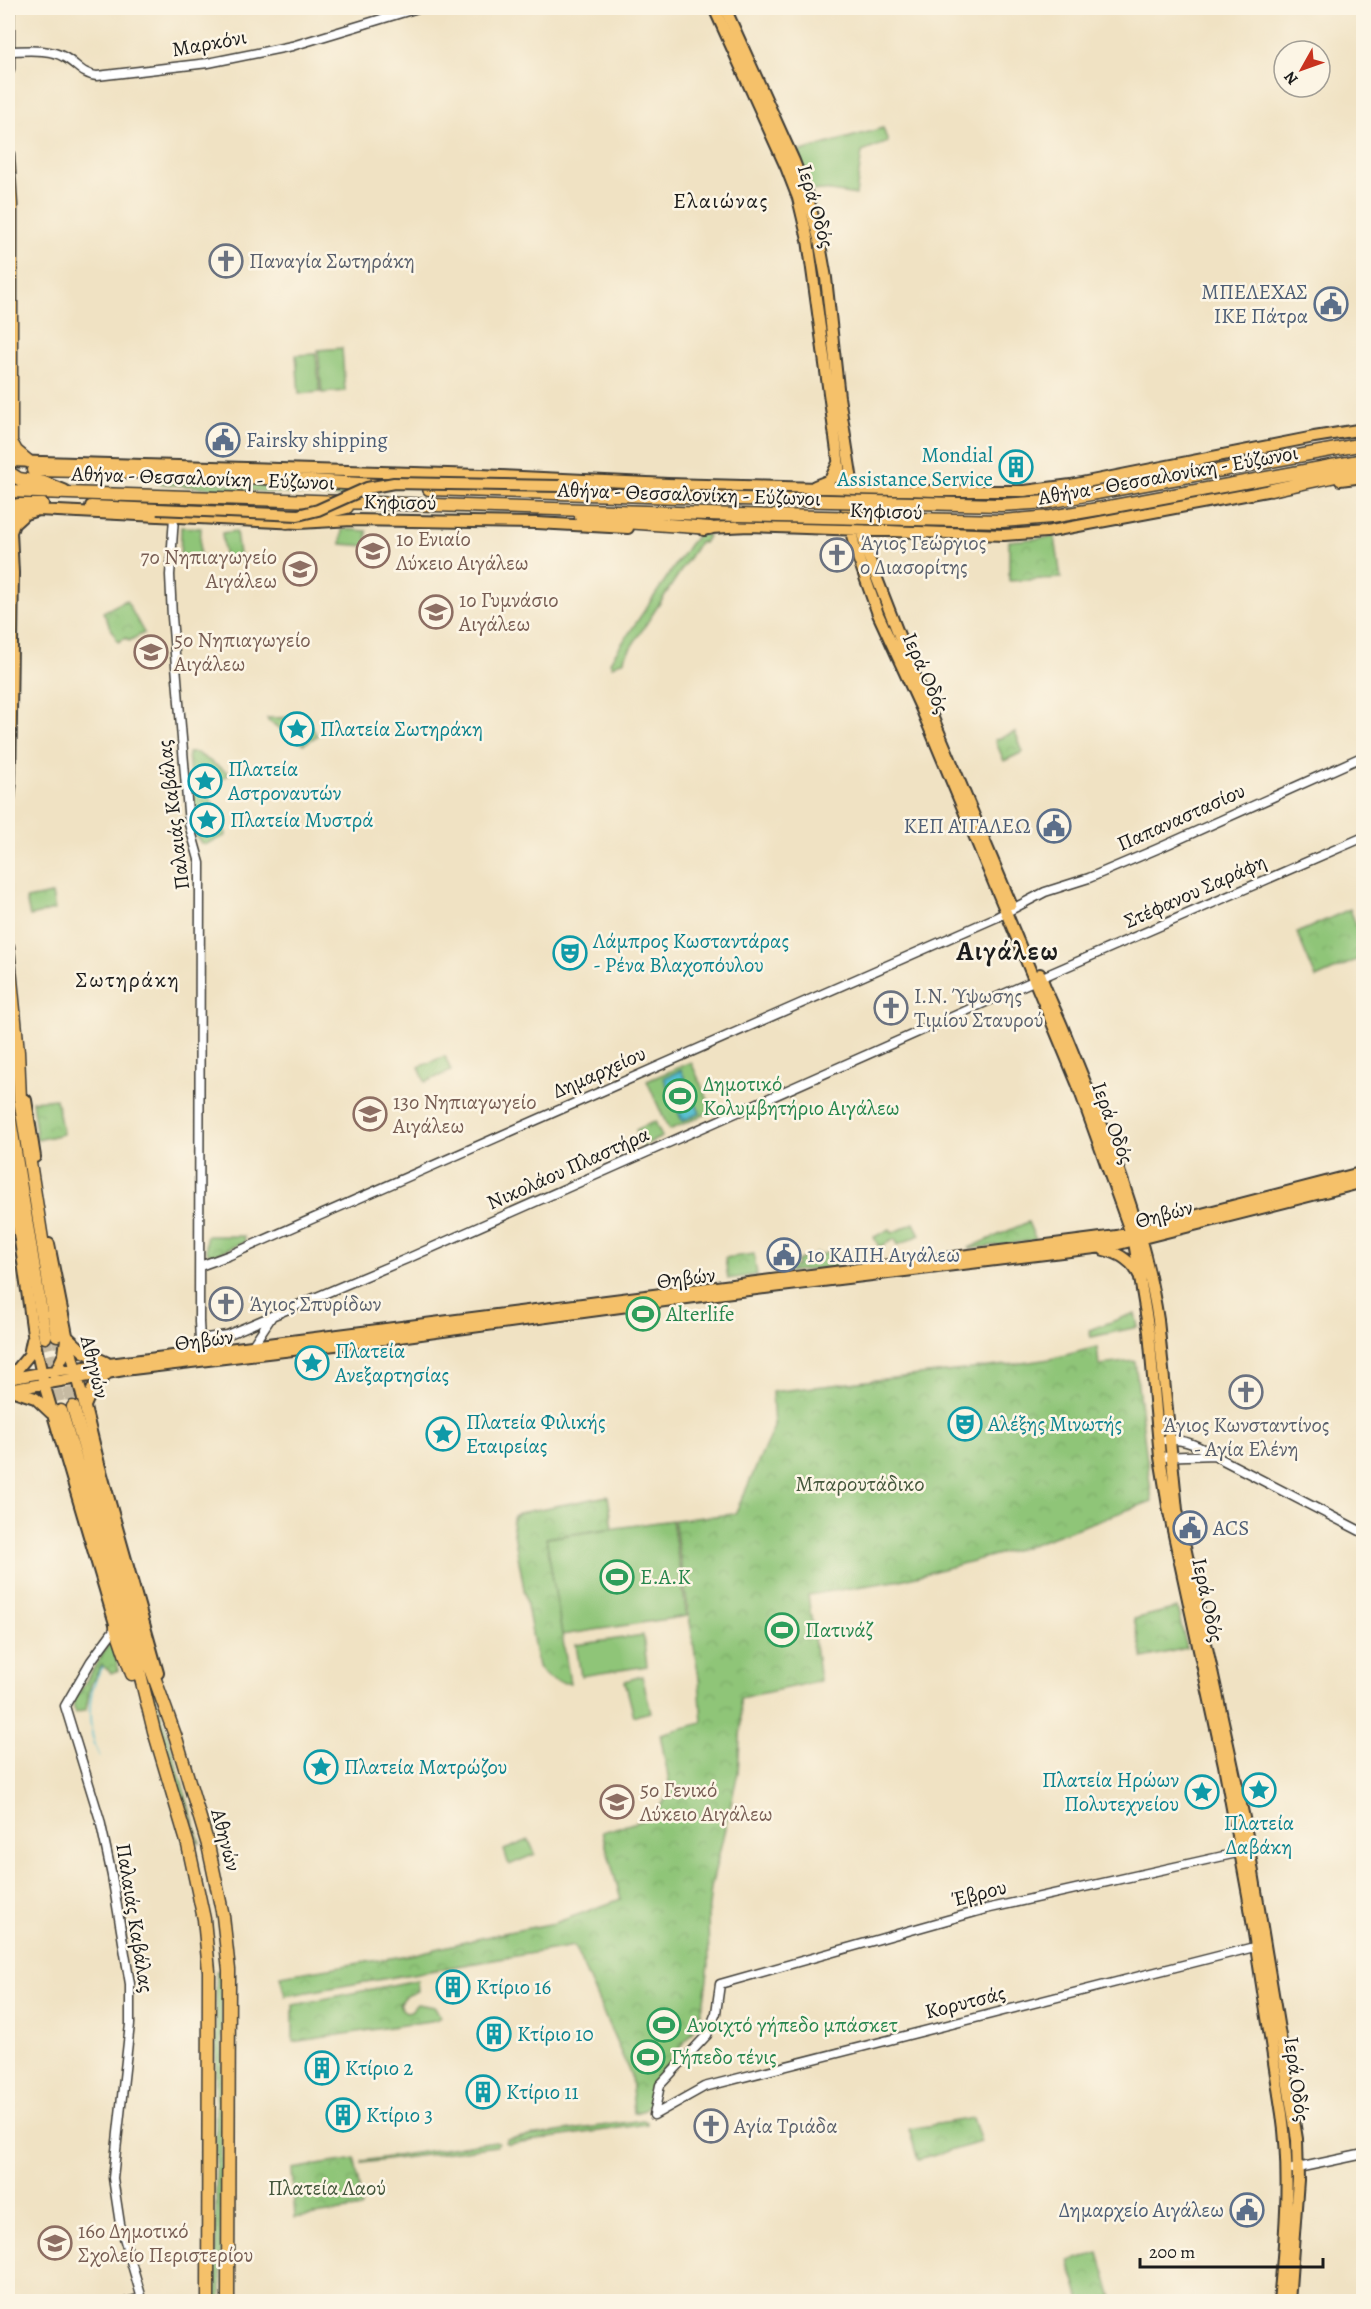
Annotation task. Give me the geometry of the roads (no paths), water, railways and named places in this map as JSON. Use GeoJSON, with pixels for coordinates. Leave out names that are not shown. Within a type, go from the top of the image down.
{"type":"FeatureCollection","features":[{"type":"Feature","properties":{"kind":"highway"},"geometry":{"type":"LineString","coordinates":[[8,8],[8,69]]}},
{"type":"Feature","properties":{"kind":"highway"},"geometry":{"type":"LineString","coordinates":[[8,154],[11,205],[9,445],[30,466]]}},
{"type":"Feature","properties":{"kind":"highway","name":"Αθήνα - Θεσσαλονίκη - Εύζωνοι"},"geometry":{"type":"LineString","coordinates":[[30,466],[604,495],[985,505],[1048,502],[1364,444]]}},
{"type":"Feature","properties":{"kind":"highway","name":"Αθήνα - Θεσσαλονίκη - Εύζωνοι"},"geometry":{"type":"LineString","coordinates":[[8,491],[529,509],[993,521],[1051,517],[1364,460]]}},
{"type":"Feature","properties":{"kind":"highway"},"geometry":{"type":"LineString","coordinates":[[271,470],[352,484]]}},
{"type":"Feature","properties":{"kind":"highway"},"geometry":{"type":"LineString","coordinates":[[1271,490],[1364,470]]}},
{"type":"Feature","properties":{"kind":"highway"},"geometry":{"type":"LineString","coordinates":[[8,472],[19,479],[44,483],[74,494]]}},
{"type":"Feature","properties":{"kind":"highway"},"geometry":{"type":"LineString","coordinates":[[561,486],[604,495]]}},
{"type":"Feature","properties":{"kind":"highway"},"geometry":{"type":"LineString","coordinates":[[287,522],[339,508],[369,503]]}},
{"type":"Feature","properties":{"kind":"highway"},"geometry":{"type":"LineString","coordinates":[[529,509],[611,521],[710,528]]}},
{"type":"Feature","properties":{"kind":"highway"},"geometry":{"type":"LineString","coordinates":[[8,805],[10,785]]}},
{"type":"Feature","properties":{"kind":"highway","name":"Αθηνών"},"geometry":{"type":"LineString","coordinates":[[8,946],[20,1099],[51,1335]]}},
{"type":"Feature","properties":{"kind":"highway"},"geometry":{"type":"LineString","coordinates":[[18,1052],[26,1100]]}},
{"type":"Feature","properties":{"kind":"highway","name":"Αθηνών"},"geometry":{"type":"LineString","coordinates":[[8,1108],[51,1335]]}},
{"type":"Feature","properties":{"kind":"highway","name":"Αθηνών"},"geometry":{"type":"LineString","coordinates":[[69,1411],[154,1731],[188,1845],[207,1942],[209,2001],[208,2301]]}},
{"type":"Feature","properties":{"kind":"highway","name":"Αθηνών"},"geometry":{"type":"LineString","coordinates":[[69,1411],[139,1635],[176,1738],[208,1845],[218,1888],[229,1970],[228,2301]]}},
{"type":"Feature","properties":{"kind":"highway"},"geometry":{"type":"LineString","coordinates":[[116,1627],[154,1731]]}},
{"type":"Feature","properties":{"kind":"highway"},"geometry":{"type":"LineString","coordinates":[[168,1708],[176,1738]]}},
{"type":"Feature","properties":{"kind":"main road","name":"Ιερά Οδός"},"geometry":{"type":"LineString","coordinates":[[714,8],[798,198],[808,240],[845,505],[867,553],[1038,979],[1104,1130],[1137,1236],[1158,1320],[1165,1457],[1234,1763],[1245,1851],[1261,1945],[1282,2114],[1293,2169],[1289,2301]]}},
{"type":"Feature","properties":{"kind":"main road","name":"Ιερά Οδός"},"geometry":{"type":"LineString","coordinates":[[725,8],[796,166],[819,239],[826,278],[839,397],[857,513],[855,549],[878,614],[1010,911]]}},
{"type":"Feature","properties":{"kind":"main road","name":"Κηφισού"},"geometry":{"type":"LineString","coordinates":[[8,461],[30,466],[481,475],[668,484],[945,492],[1040,490],[1364,429]]}},
{"type":"Feature","properties":{"kind":"main road"},"geometry":{"type":"LineString","coordinates":[[803,488],[822,485],[830,480],[839,459]]}},
{"type":"Feature","properties":{"kind":"main road"},"geometry":{"type":"LineString","coordinates":[[851,465],[859,481],[875,489]]}},
{"type":"Feature","properties":{"kind":"main road","name":"Κηφισού"},"geometry":{"type":"LineString","coordinates":[[8,514],[25,514],[38,510],[317,523],[352,520],[537,523],[695,531],[749,526],[1004,535],[1046,532],[1271,490],[1364,477]]}},
{"type":"Feature","properties":{"kind":"main road"},"geometry":{"type":"LineString","coordinates":[[8,506],[19,504],[292,516],[318,510],[367,488],[394,483],[561,486],[668,484]]}},
{"type":"Feature","properties":{"kind":"main road"},"geometry":{"type":"LineString","coordinates":[[803,488],[828,493],[873,524],[890,530]]}},
{"type":"Feature","properties":{"kind":"main road"},"geometry":{"type":"LineString","coordinates":[[807,528],[832,518],[845,505],[854,489]]}},
{"type":"Feature","properties":{"kind":"main road"},"geometry":{"type":"LineString","coordinates":[[857,513],[871,501],[892,490]]}},
{"type":"Feature","properties":{"kind":"main road"},"geometry":{"type":"LineString","coordinates":[[944,532],[929,526],[923,511],[929,498],[945,492]]}},
{"type":"Feature","properties":{"kind":"main road"},"geometry":{"type":"LineString","coordinates":[[10,785],[13,573],[9,532],[25,514]]}},
{"type":"Feature","properties":{"kind":"main road"},"geometry":{"type":"LineString","coordinates":[[826,528],[847,538],[855,549]]}},
{"type":"Feature","properties":{"kind":"main road"},"geometry":{"type":"LineString","coordinates":[[867,553],[867,547],[872,539],[890,530]]}},
{"type":"Feature","properties":{"kind":"main road","name":"Αθηνών"},"geometry":{"type":"LineString","coordinates":[[26,1100],[49,1249],[51,1335],[60,1376],[69,1411],[99,1464],[168,1708]]}},
{"type":"Feature","properties":{"kind":"main road","name":"Αθηνών"},"geometry":{"type":"LineString","coordinates":[[8,1154],[69,1411],[116,1627]]}},
{"type":"Feature","properties":{"kind":"main road","name":"Θηβών"},"geometry":{"type":"LineString","coordinates":[[200,1349],[377,1340],[747,1290],[1088,1250],[1364,1172]]}},
{"type":"Feature","properties":{"kind":"main road","name":"Θηβών"},"geometry":{"type":"LineString","coordinates":[[8,1390],[60,1376],[200,1349],[253,1345],[1137,1236],[1364,1182]]}},
{"type":"Feature","properties":{"kind":"main road","name":"Ιερά Οδός"},"geometry":{"type":"LineString","coordinates":[[1137,1236],[1141,1280],[1164,1440]]}},
{"type":"Feature","properties":{"kind":"main road"},"geometry":{"type":"LineString","coordinates":[[1088,1250],[1108,1250],[1122,1256],[1133,1266],[1141,1280]]}},
{"type":"Feature","properties":{"kind":"main road"},"geometry":{"type":"LineString","coordinates":[[51,1335],[78,1348],[110,1368],[69,1411]]}},
{"type":"Feature","properties":{"kind":"main road"},"geometry":{"type":"LineString","coordinates":[[51,1335],[64,1354],[54,1398],[69,1411]]}},
{"type":"Feature","properties":{"kind":"main road"},"geometry":{"type":"LineString","coordinates":[[9,1378],[51,1335]]}},
{"type":"Feature","properties":{"kind":"main road"},"geometry":{"type":"LineString","coordinates":[[60,1376],[75,1392],[69,1411]]}},
{"type":"Feature","properties":{"kind":"main road","name":"Θηβών"},"geometry":{"type":"LineString","coordinates":[[9,1378],[60,1376]]}},
{"type":"Feature","properties":{"kind":"main road"},"geometry":{"type":"LineString","coordinates":[[8,1390],[22,1392],[69,1411]]}},
{"type":"Feature","properties":{"kind":"main road","name":"Ιερά Οδός"},"geometry":{"type":"LineString","coordinates":[[1279,2301],[1293,2169]]}},
{"type":"Feature","properties":{"kind":"street","name":"Μαρκόνι"},"geometry":{"type":"LineString","coordinates":[[8,51],[56,53],[85,73],[96,76],[208,63],[292,46],[418,8]]}},
{"type":"Feature","properties":{"kind":"street","name":"Παλαιάς Καβάλας"},"geometry":{"type":"LineString","coordinates":[[174,517],[170,575],[171,600],[189,824],[200,863],[200,1349]]}},
{"type":"Feature","properties":{"kind":"street","name":"Παπαναστασίου"},"geometry":{"type":"LineString","coordinates":[[1010,911],[1045,892],[1089,878],[1364,756]]}},
{"type":"Feature","properties":{"kind":"street","name":"Στέφανου Σαράφη"},"geometry":{"type":"LineString","coordinates":[[1038,979],[1364,837]]}},
{"type":"Feature","properties":{"kind":"street","name":"Δημαρχείου"},"geometry":{"type":"LineString","coordinates":[[200,1266],[251,1246],[1010,911]]}},
{"type":"Feature","properties":{"kind":"street","name":"Νικολάου Πλαστήρα"},"geometry":{"type":"LineString","coordinates":[[200,1349],[227,1335],[411,1257],[1038,979]]}},
{"type":"Feature","properties":{"kind":"street"},"geometry":{"type":"LineString","coordinates":[[253,1345],[272,1316]]}},
{"type":"Feature","properties":{"kind":"street"},"geometry":{"type":"LineString","coordinates":[[1164,1440],[1177,1439],[1200,1446],[1364,1533]]}},
{"type":"Feature","properties":{"kind":"street"},"geometry":{"type":"LineString","coordinates":[[1165,1457],[1214,1455]]}},
{"type":"Feature","properties":{"kind":"street","name":"Παλαιάς Καβάλας"},"geometry":{"type":"LineString","coordinates":[[116,1627],[91,1661],[65,1706],[100,1820],[130,1984],[130,2024],[113,2178],[120,2224],[142,2300]]}},
{"type":"Feature","properties":{"kind":"street","name":"Έβρου"},"geometry":{"type":"LineString","coordinates":[[716,2013],[720,1984],[986,1909],[1245,1851]]}},
{"type":"Feature","properties":{"kind":"street","name":"Κορυτσάς"},"geometry":{"type":"LineString","coordinates":[[716,2013],[704,2040],[660,2085],[654,2115],[704,2087],[1261,1945]]}},
{"type":"Feature","properties":{"kind":"street"},"geometry":{"type":"LineString","coordinates":[[1293,2169],[1364,2154]]}},
{"type":"Feature","properties":{"kind":"street"},"geometry":{"type":"LineString","coordinates":[[126,2301],[142,2300]]}},
{"type":"Feature","properties":{"kind":"water"},"geometry":{"type":"Polygon","coordinates":[[[681,1070],[700,1113],[682,1121],[664,1078],[681,1070]]]}},
{"type":"Feature","properties":{"kind":"waterway"},"geometry":{"type":"LineString","coordinates":[[100,1757],[92,1735],[90,1711],[93,1688],[103,1667]]}},
{"type":"Feature","properties":{"kind":"tunnel"},"geometry":{"type":"LineString","coordinates":[[8,469],[33,470]]}},
{"type":"Feature","properties":{"kind":"tunnel"},"geometry":{"type":"LineString","coordinates":[[57,1335],[73,1407]]}},
{"type":"Feature","properties":{"kind":"tunnel"},"geometry":{"type":"LineString","coordinates":[[45,1337],[61,1411]]}},
{"type":"Feature","properties":{"kind":"place","name":"Παναγία Σωτηράκη"},"geometry":{"type":"Point","coordinates":[226,261]}},
{"type":"Feature","properties":{"kind":"place","name":"ΜΠΕΛΕΧΑΣ ΙΚΕ Πάτρα"},"geometry":{"type":"Point","coordinates":[1331,304]}},
{"type":"Feature","properties":{"kind":"place","name":"Fairsky shipping"},"geometry":{"type":"Point","coordinates":[223,440]}},
{"type":"Feature","properties":{"kind":"place","name":"Mondial Assistance Service"},"geometry":{"type":"Point","coordinates":[1016,467]}},
{"type":"Feature","properties":{"kind":"place","name":"1ο Ενιαίο Λύκειο Αιγάλεω"},"geometry":{"type":"Point","coordinates":[373,551]}},
{"type":"Feature","properties":{"kind":"place","name":"Άγιος Γεώργιος ο Διασορίτης"},"geometry":{"type":"Point","coordinates":[837,555]}},
{"type":"Feature","properties":{"kind":"place","name":"7ο Νηπιαγωγείο Αιγάλεω"},"geometry":{"type":"Point","coordinates":[300,569]}},
{"type":"Feature","properties":{"kind":"place","name":"1ο Γυμνάσιο Αιγάλεω"},"geometry":{"type":"Point","coordinates":[436,612]}},
{"type":"Feature","properties":{"kind":"place","name":"5ο Νηπιαγωγείο Αιγάλεω"},"geometry":{"type":"Point","coordinates":[151,652]}},
{"type":"Feature","properties":{"kind":"place","name":"Πλατεία Σωτηράκη"},"geometry":{"type":"Point","coordinates":[297,729]}},
{"type":"Feature","properties":{"kind":"place","name":"Πλατεία Αστροναυτών"},"geometry":{"type":"Point","coordinates":[205,781]}},
{"type":"Feature","properties":{"kind":"place","name":"Πλατεία Μυστρά"},"geometry":{"type":"Point","coordinates":[207,820]}},
{"type":"Feature","properties":{"kind":"place","name":"ΚΕΠ ΑΙΓΑΛΕΩ"},"geometry":{"type":"Point","coordinates":[1054,826]}},
{"type":"Feature","properties":{"kind":"place","name":"Λάμπρος Κωσταντάρας - Ρένα Βλαχοπόυλου"},"geometry":{"type":"Point","coordinates":[570,953]}},
{"type":"Feature","properties":{"kind":"place","name":"Ι.Ν. Ύψωσης Τιμίου Σταυρού"},"geometry":{"type":"Point","coordinates":[891,1008]}},
{"type":"Feature","properties":{"kind":"place","name":"Δημοτικό Κολυμβητήριο Αιγάλεω"},"geometry":{"type":"Point","coordinates":[680,1096]}},
{"type":"Feature","properties":{"kind":"place","name":"13ο Νηπιαγωγείο Αιγάλεω"},"geometry":{"type":"Point","coordinates":[370,1114]}},
{"type":"Feature","properties":{"kind":"place","name":"1ο ΚΑΠΗ Αιγάλεω"},"geometry":{"type":"Point","coordinates":[784,1255]}},
{"type":"Feature","properties":{"kind":"place","name":"Άγιος Σπυρίδων"},"geometry":{"type":"Point","coordinates":[226,1304]}},
{"type":"Feature","properties":{"kind":"place","name":"Alterlife"},"geometry":{"type":"Point","coordinates":[643,1314]}},
{"type":"Feature","properties":{"kind":"place","name":"Πλατεία Ανεξαρτησίας"},"geometry":{"type":"Point","coordinates":[312,1363]}},
{"type":"Feature","properties":{"kind":"place","name":"Άγιος Κωνσταντίνος - Αγία Ελένη"},"geometry":{"type":"Point","coordinates":[1246,1392]}},
{"type":"Feature","properties":{"kind":"place","name":"Αλέξης Μινωτής"},"geometry":{"type":"Point","coordinates":[965,1424]}},
{"type":"Feature","properties":{"kind":"place","name":"Πλατεία Φιλικής Εταιρείας"},"geometry":{"type":"Point","coordinates":[443,1434]}},
{"type":"Feature","properties":{"kind":"place","name":"ACS"},"geometry":{"type":"Point","coordinates":[1190,1528]}},
{"type":"Feature","properties":{"kind":"place","name":"E.A.K"},"geometry":{"type":"Point","coordinates":[617,1577]}},
{"type":"Feature","properties":{"kind":"place","name":"Πατινάζ"},"geometry":{"type":"Point","coordinates":[782,1630]}},
{"type":"Feature","properties":{"kind":"place","name":"Πλατεία Ματρώζου"},"geometry":{"type":"Point","coordinates":[321,1767]}},
{"type":"Feature","properties":{"kind":"place","name":"Πλατεία Δαβάκη"},"geometry":{"type":"Point","coordinates":[1259,1790]}},
{"type":"Feature","properties":{"kind":"place","name":"Πλατεία Ηρώων Πολυτεχνείου"},"geometry":{"type":"Point","coordinates":[1202,1792]}},
{"type":"Feature","properties":{"kind":"place","name":"5ο Γενικό Λύκειο Αιγάλεω"},"geometry":{"type":"Point","coordinates":[617,1802]}},
{"type":"Feature","properties":{"kind":"place","name":"Κτίριο 16"},"geometry":{"type":"Point","coordinates":[453,1987]}},
{"type":"Feature","properties":{"kind":"place","name":"Ανοιχτό γήπεδο μπάσκετ"},"geometry":{"type":"Point","coordinates":[664,2025]}},
{"type":"Feature","properties":{"kind":"place","name":"Κτίριο 10"},"geometry":{"type":"Point","coordinates":[494,2034]}},
{"type":"Feature","properties":{"kind":"place","name":"Γήπεδο τένις"},"geometry":{"type":"Point","coordinates":[648,2057]}},
{"type":"Feature","properties":{"kind":"place","name":"Κτίριο 2"},"geometry":{"type":"Point","coordinates":[322,2068]}},
{"type":"Feature","properties":{"kind":"place","name":"Κτίριο 11"},"geometry":{"type":"Point","coordinates":[483,2092]}},
{"type":"Feature","properties":{"kind":"place","name":"Κτίριο 3"},"geometry":{"type":"Point","coordinates":[343,2115]}},
{"type":"Feature","properties":{"kind":"place","name":"Αγία Τριάδα"},"geometry":{"type":"Point","coordinates":[711,2126]}},
{"type":"Feature","properties":{"kind":"place","name":"Δημαρχείο Αιγάλεω"},"geometry":{"type":"Point","coordinates":[1247,2210]}},
{"type":"Feature","properties":{"kind":"place","name":"16ο Δημοτικό Σχολείο Περιστερίου"},"geometry":{"type":"Point","coordinates":[55,2243]}},
{"type":"Feature","properties":{"kind":"district","name":"Ελαιώνας"},"geometry":{"type":"Point","coordinates":[721,200]}},
{"type":"Feature","properties":{"kind":"district","name":"Αιγάλεω"},"geometry":{"type":"Point","coordinates":[1008,951]}},
{"type":"Feature","properties":{"kind":"district","name":"Σωτηράκη"},"geometry":{"type":"Point","coordinates":[128,979]}},
{"type":"Feature","properties":{"kind":"park label","name":"Μπαρουτάδικο"},"geometry":{"type":"Point","coordinates":[860,1484]}},
{"type":"Feature","properties":{"kind":"park label","name":"Πλατεία Λαού"},"geometry":{"type":"Point","coordinates":[327,2188]}}]}
